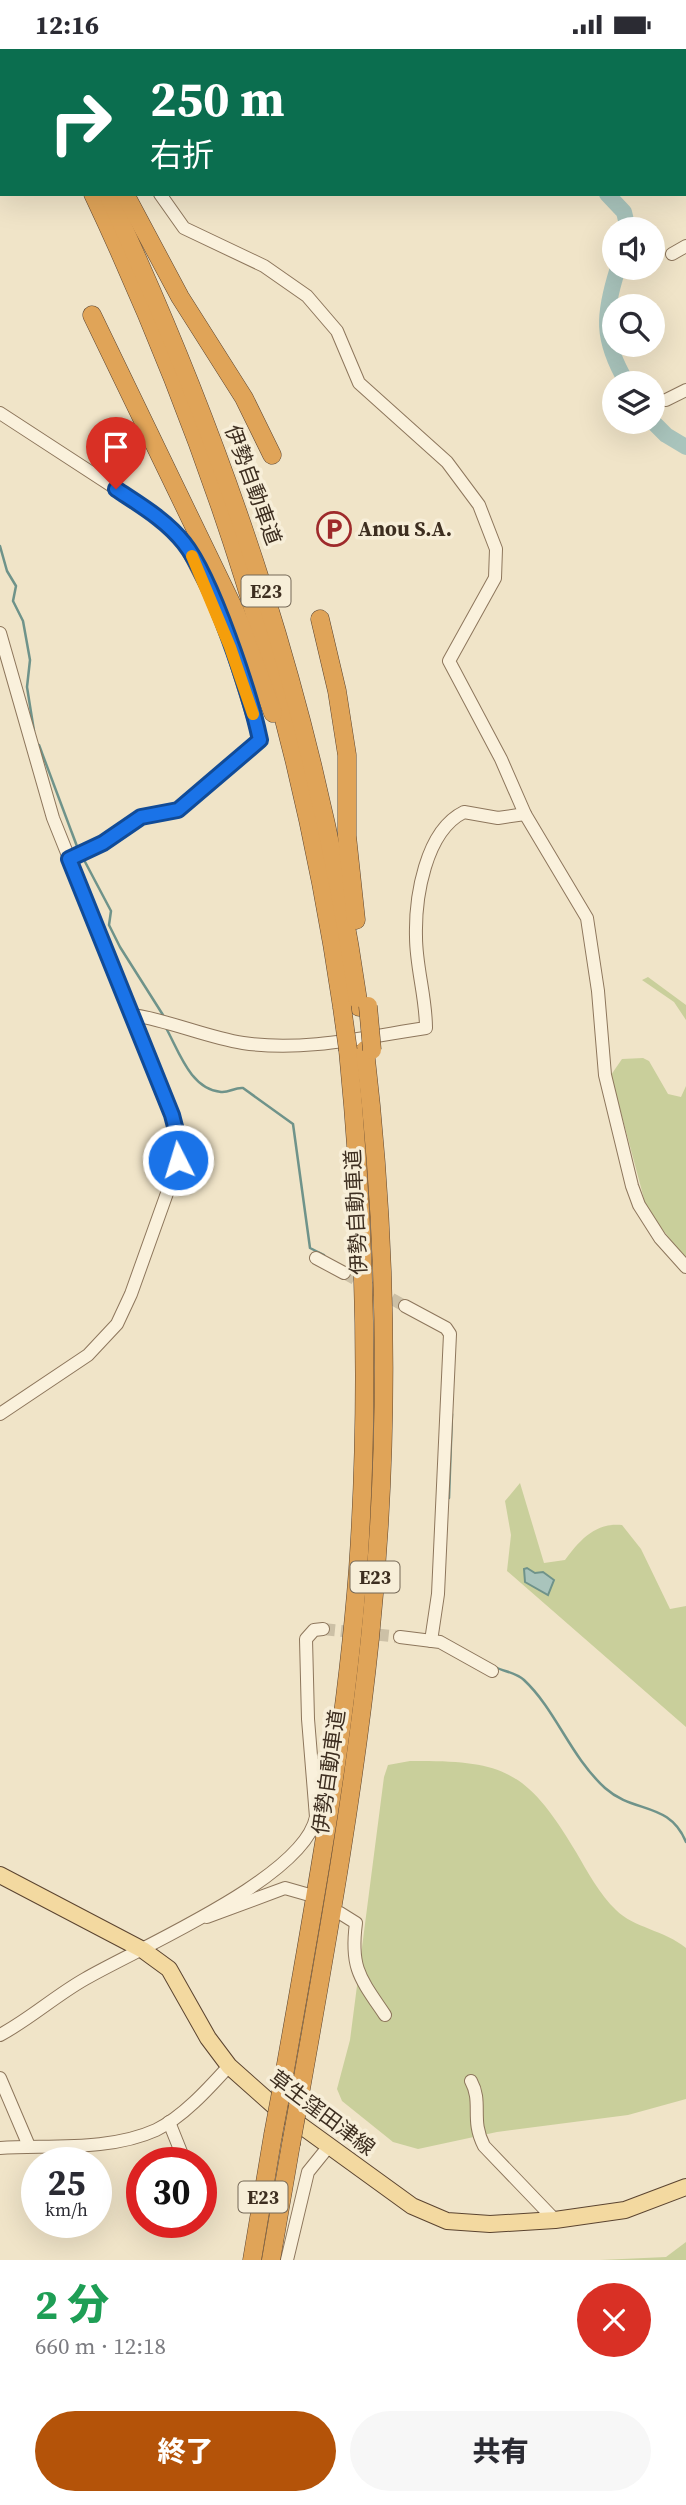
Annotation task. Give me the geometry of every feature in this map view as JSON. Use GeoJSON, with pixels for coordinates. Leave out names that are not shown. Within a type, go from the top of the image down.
{"type":"FeatureCollection","features":[{"type":"Feature","properties":{"kind":"highway","name":"伊勢自動車道"},"geometry":{"type":"LineString","coordinates":[[94,196],[151,327],[225,513],[270,658],[313,843],[356,1007]]}},
{"type":"Feature","properties":{"kind":"highway","name":"伊勢自動車道"},"geometry":{"type":"LineString","coordinates":[[109,196],[166,322],[214,443],[281,640],[324,811],[374,1123],[384,1296],[376,1569],[349,1794],[271,2260]]}},
{"type":"Feature","properties":{"kind":"highway"},"geometry":{"type":"LineString","coordinates":[[126,196],[180,297],[244,398],[272,456]]}},
{"type":"Feature","properties":{"kind":"highway"},"geometry":{"type":"LineString","coordinates":[[92,315],[236,611],[270,703],[313,843]]}},
{"type":"Feature","properties":{"kind":"highway"},"geometry":{"type":"LineString","coordinates":[[320,619],[337,691],[346,755],[347,836],[356,1007],[362,1050]]}},
{"type":"Feature","properties":{"kind":"highway","name":"伊勢自動車道"},"geometry":{"type":"LineString","coordinates":[[252,2260],[333,1786],[358,1568],[365,1397],[362,1050]]}},
{"type":"Feature","properties":{"kind":"main road","name":"草生窪田津線"},"geometry":{"type":"LineString","coordinates":[[0,1875],[143,1950],[169,1969],[208,2038],[229,2066],[274,2106],[412,2206],[447,2221],[490,2224],[555,2220],[625,2210],[686,2187]]}},
{"type":"Feature","properties":{"kind":"street"},"geometry":{"type":"LineString","coordinates":[[161,196],[184,227],[264,266],[307,296],[337,331],[359,383],[447,462],[480,505],[496,549],[495,578],[449,661],[525,814],[587,918],[598,991],[605,1075],[639,1205],[660,1238],[686,1267]]}},
{"type":"Feature","properties":{"kind":"street"},"geometry":{"type":"LineString","coordinates":[[672,254],[686,246]]}},
{"type":"Feature","properties":{"kind":"street"},"geometry":{"type":"LineString","coordinates":[[666,400],[686,390]]}},
{"type":"Feature","properties":{"kind":"street"},"geometry":{"type":"LineString","coordinates":[[0,414],[152,512],[183,541],[211,596],[260,740],[178,810],[141,817],[77,855]]}},
{"type":"Feature","properties":{"kind":"street"},"geometry":{"type":"LineString","coordinates":[[0,633],[45,794],[77,855],[177,1134],[179,1149],[174,1177],[131,1294],[112,1331],[88,1355],[0,1414]]}},
{"type":"Feature","properties":{"kind":"street"},"geometry":{"type":"LineString","coordinates":[[133,1015],[235,1041],[281,1045],[318,1044],[426,1028],[415,934],[421,882],[437,841],[448,823],[464,813],[498,818],[525,814]]}},
{"type":"Feature","properties":{"kind":"street"},"geometry":{"type":"LineString","coordinates":[[316,1258],[344,1273]]}},
{"type":"Feature","properties":{"kind":"street"},"geometry":{"type":"LineString","coordinates":[[405,1306],[446,1328],[450,1334],[439,1594],[431,1640]]}},
{"type":"Feature","properties":{"kind":"street"},"geometry":{"type":"LineString","coordinates":[[0,2035],[85,1979],[199,1918],[274,1871],[314,1827],[316,1809],[308,1719],[306,1639],[314,1630],[323,1629]]}},
{"type":"Feature","properties":{"kind":"street"},"geometry":{"type":"LineString","coordinates":[[400,1637],[446,1644],[492,1671]]}},
{"type":"Feature","properties":{"kind":"street"},"geometry":{"type":"LineString","coordinates":[[199,1918],[223,1914],[285,1888],[306,1894]]}},
{"type":"Feature","properties":{"kind":"street"},"geometry":{"type":"LineString","coordinates":[[340,1913],[356,1923],[354,1962],[385,2015]]}},
{"type":"Feature","properties":{"kind":"street"},"geometry":{"type":"LineString","coordinates":[[0,2148],[111,2142],[140,2136],[169,2122],[229,2066]]}},
{"type":"Feature","properties":{"kind":"street"},"geometry":{"type":"LineString","coordinates":[[0,2078],[29,2146]]}},
{"type":"Feature","properties":{"kind":"street"},"geometry":{"type":"LineString","coordinates":[[471,2081],[477,2092],[477,2133],[484,2146],[555,2220]]}},
{"type":"Feature","properties":{"kind":"street"},"geometry":{"type":"LineString","coordinates":[[169,2122],[179,2147]]}},
{"type":"Feature","properties":{"kind":"street"},"geometry":{"type":"LineString","coordinates":[[287,2260],[308,2172],[329,2146]]}},
{"type":"Feature","properties":{"kind":"green space"},"geometry":{"type":"Polygon","coordinates":[[[648,977],[686,1005],[686,1020],[674,1002],[642,980],[648,977]]]}},
{"type":"Feature","properties":{"kind":"green space"},"geometry":{"type":"Polygon","coordinates":[[[643,1058],[649,1061],[668,1094],[681,1097],[686,1086],[686,1259],[647,1210],[611,1075],[622,1059],[643,1058]]]}},
{"type":"Feature","properties":{"kind":"green space"},"geometry":{"type":"Polygon","coordinates":[[[520,1483],[544,1563],[565,1560],[582,1540],[596,1530],[622,1525],[641,1549],[670,1609],[686,1606],[686,1727],[507,1571],[511,1535],[505,1501],[520,1483]]]}},
{"type":"Feature","properties":{"kind":"green space"},"geometry":{"type":"Polygon","coordinates":[[[410,1761],[469,1763],[510,1775],[543,1803],[599,1890],[616,1910],[631,1921],[686,1948],[686,2099],[628,2115],[497,2132],[418,2149],[393,2142],[342,2101],[337,2089],[350,2040],[384,1777],[388,1765],[410,1761]]]}},
{"type":"Feature","properties":{"kind":"green space"},"geometry":{"type":"Polygon","coordinates":[[[686,2242],[686,2260],[600,2260],[666,2257],[686,2242]]]}},
{"type":"Feature","properties":{"kind":"water"},"geometry":{"type":"Polygon","coordinates":[[[524,1569],[535,1573],[543,1572],[554,1580],[548,1595],[525,1582],[524,1569]]]}},
{"type":"Feature","properties":{"kind":"waterway"},"geometry":{"type":"LineString","coordinates":[[609,196],[624,212],[625,217]]}},
{"type":"Feature","properties":{"kind":"waterway"},"geometry":{"type":"LineString","coordinates":[[615,280],[609,300],[607,327],[613,353],[621,371]]}},
{"type":"Feature","properties":{"kind":"waterway"},"geometry":{"type":"LineString","coordinates":[[665,434],[686,447]]}},
{"type":"Feature","properties":{"kind":"waterway"},"geometry":{"type":"LineString","coordinates":[[0,546],[7,571],[16,586],[13,601],[23,621],[30,660],[27,687],[34,731]]}},
{"type":"Feature","properties":{"kind":"waterway"},"geometry":{"type":"LineString","coordinates":[[39,745],[78,849]]}},
{"type":"Feature","properties":{"kind":"waterway"},"geometry":{"type":"LineString","coordinates":[[83,858],[111,911],[109,925],[120,947],[163,1015]]}},
{"type":"Feature","properties":{"kind":"waterway"},"geometry":{"type":"LineString","coordinates":[[165,1026],[187,1067],[201,1084],[221,1092],[243,1088],[293,1124],[310,1248],[324,1255]]}},
{"type":"Feature","properties":{"kind":"waterway"},"geometry":{"type":"LineString","coordinates":[[449,1498],[452,1414]]}},
{"type":"Feature","properties":{"kind":"waterway"},"geometry":{"type":"LineString","coordinates":[[495,1667],[521,1677],[535,1692],[582,1762],[605,1788],[628,1802],[661,1814],[679,1829],[686,1842]]}},
{"type":"Feature","properties":{"kind":"tunnel"},"geometry":{"type":"LineString","coordinates":[[344,1273],[405,1306]]}},
{"type":"Feature","properties":{"kind":"tunnel"},"geometry":{"type":"LineString","coordinates":[[323,1629],[400,1637]]}},
{"type":"Feature","properties":{"kind":"slow traffic"},"geometry":{"type":"LineString","coordinates":[[192,556],[211,596],[253,714]]}},
{"type":"Feature","properties":{"kind":"place","name":"Anou S.A."},"geometry":{"type":"Point","coordinates":[334,529]}},
{"type":"Feature","properties":{"kind":"route"},"geometry":{"type":"LineString","coordinates":[[116,489],[152,512],[188,547],[211,596],[256,721],[260,740],[178,810],[141,817],[103,843],[69,859],[172,1115],[179,1142],[178,1160]]}}]}
